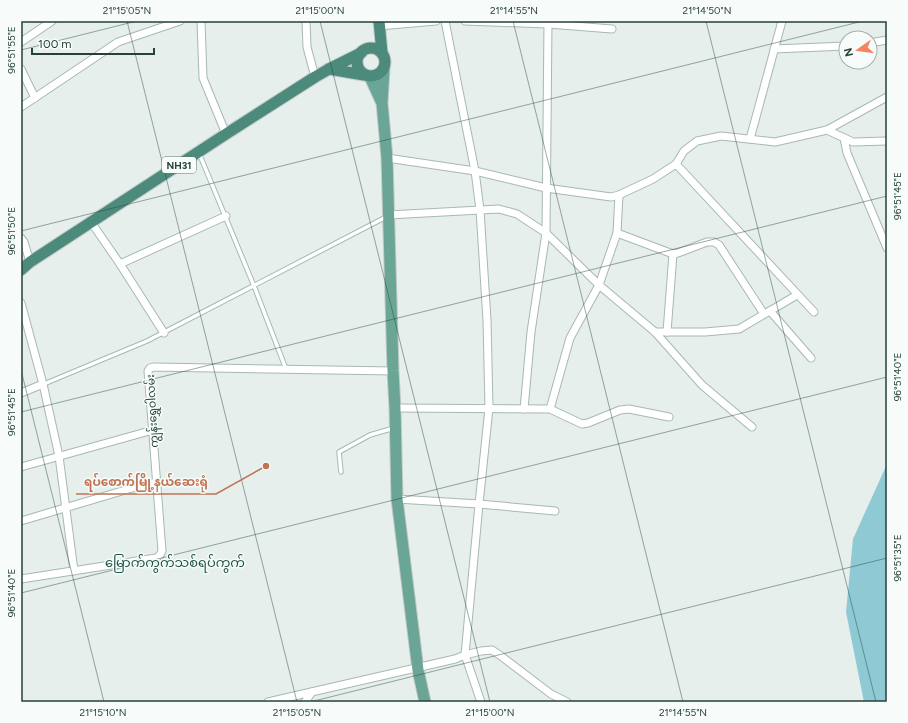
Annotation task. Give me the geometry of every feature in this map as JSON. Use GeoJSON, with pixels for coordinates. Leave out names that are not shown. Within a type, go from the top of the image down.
{"type":"FeatureCollection","features":[{"type":"Feature","properties":{"kind":"highway"},"geometry":{"type":"LineString","coordinates":[[367,76],[360,70],[357,64],[358,58],[365,51],[379,23]]}},
{"type":"Feature","properties":{"kind":"highway"},"geometry":{"type":"LineString","coordinates":[[329,69],[367,76],[378,75],[384,70],[386,61],[382,53],[379,23]]}},
{"type":"Feature","properties":{"kind":"highway"},"geometry":{"type":"LineString","coordinates":[[365,51],[376,49],[382,53]]}},
{"type":"Feature","properties":{"kind":"highway","name":"NH31"},"geometry":{"type":"LineString","coordinates":[[21,270],[26,264],[315,77],[365,51]]}},
{"type":"Feature","properties":{"kind":"main road"},"geometry":{"type":"LineString","coordinates":[[384,70],[382,103],[387,158],[397,499],[417,667],[425,702]]}},
{"type":"Feature","properties":{"kind":"main road"},"geometry":{"type":"LineString","coordinates":[[367,76],[382,103]]}},
{"type":"Feature","properties":{"kind":"street"},"geometry":{"type":"LineString","coordinates":[[21,42],[52,21]]}},
{"type":"Feature","properties":{"kind":"street"},"geometry":{"type":"LineString","coordinates":[[21,107],[118,42],[180,21]]}},
{"type":"Feature","properties":{"kind":"street"},"geometry":{"type":"LineString","coordinates":[[201,21],[203,78],[226,134]]}},
{"type":"Feature","properties":{"kind":"street"},"geometry":{"type":"LineString","coordinates":[[306,21],[307,47],[315,77]]}},
{"type":"Feature","properties":{"kind":"street"},"geometry":{"type":"LineString","coordinates":[[379,23],[436,21]]}},
{"type":"Feature","properties":{"kind":"street"},"geometry":{"type":"LineString","coordinates":[[445,21],[474,171],[480,210],[487,320],[489,408],[465,655],[481,702]]}},
{"type":"Feature","properties":{"kind":"street"},"geometry":{"type":"LineString","coordinates":[[465,21],[548,22],[612,29]]}},
{"type":"Feature","properties":{"kind":"street"},"geometry":{"type":"LineString","coordinates":[[750,139],[782,21]]}},
{"type":"Feature","properties":{"kind":"street"},"geometry":{"type":"LineString","coordinates":[[524,409],[530,332],[546,233],[548,22]]}},
{"type":"Feature","properties":{"kind":"street"},"geometry":{"type":"LineString","coordinates":[[774,49],[838,46]]}},
{"type":"Feature","properties":{"kind":"street"},"geometry":{"type":"LineString","coordinates":[[21,69],[35,98]]}},
{"type":"Feature","properties":{"kind":"street"},"geometry":{"type":"LineString","coordinates":[[387,158],[474,171],[546,188],[611,197],[620,195],[653,179],[676,164],[684,151],[697,141],[721,136],[775,142],[828,130],[887,97]]}},
{"type":"Feature","properties":{"kind":"street"},"geometry":{"type":"LineString","coordinates":[[828,130],[853,142],[887,141]]}},
{"type":"Feature","properties":{"kind":"street"},"geometry":{"type":"LineString","coordinates":[[844,138],[847,153],[887,248]]}},
{"type":"Feature","properties":{"kind":"street"},"geometry":{"type":"LineString","coordinates":[[676,164],[814,312]]}},
{"type":"Feature","properties":{"kind":"street"},"geometry":{"type":"LineString","coordinates":[[550,409],[570,338],[599,285],[617,233],[620,195]]}},
{"type":"Feature","properties":{"kind":"street"},"geometry":{"type":"LineString","coordinates":[[388,215],[499,209],[517,214],[546,233],[599,285],[655,332],[702,385],[752,427]]}},
{"type":"Feature","properties":{"kind":"street"},"geometry":{"type":"LineString","coordinates":[[120,264],[226,216]]}},
{"type":"Feature","properties":{"kind":"street"},"geometry":{"type":"LineString","coordinates":[[91,222],[164,332]]}},
{"type":"Feature","properties":{"kind":"street"},"geometry":{"type":"LineString","coordinates":[[617,233],[673,254],[707,242],[714,242],[719,245],[767,312],[811,358]]}},
{"type":"Feature","properties":{"kind":"street"},"geometry":{"type":"LineString","coordinates":[[21,238],[24,242],[26,264]]}},
{"type":"Feature","properties":{"kind":"street"},"geometry":{"type":"LineString","coordinates":[[667,332],[673,254]]}},
{"type":"Feature","properties":{"kind":"street"},"geometry":{"type":"LineString","coordinates":[[655,332],[706,332],[739,329],[797,295]]}},
{"type":"Feature","properties":{"kind":"street"},"geometry":{"type":"LineString","coordinates":[[21,303],[59,456],[74,571]]}},
{"type":"Feature","properties":{"kind":"street","name":"ကျွန်းရွှေဝါလမ်း"},"geometry":{"type":"LineString","coordinates":[[21,579],[156,558],[160,556],[162,551],[148,371],[150,368],[393,371]]}},
{"type":"Feature","properties":{"kind":"street"},"geometry":{"type":"LineString","coordinates":[[21,393],[42,384]]}},
{"type":"Feature","properties":{"kind":"street"},"geometry":{"type":"LineString","coordinates":[[395,408],[550,409],[582,424],[620,410],[629,409],[669,417]]}},
{"type":"Feature","properties":{"kind":"street"},"geometry":{"type":"LineString","coordinates":[[21,467],[152,430]]}},
{"type":"Feature","properties":{"kind":"street"},"geometry":{"type":"LineString","coordinates":[[21,521],[157,482]]}},
{"type":"Feature","properties":{"kind":"street"},"geometry":{"type":"LineString","coordinates":[[397,499],[479,504],[555,511]]}},
{"type":"Feature","properties":{"kind":"street"},"geometry":{"type":"LineString","coordinates":[[268,702],[455,659],[481,651],[492,650],[550,694],[567,702]]}},
{"type":"Feature","properties":{"kind":"street"},"geometry":{"type":"LineString","coordinates":[[305,702],[312,692]]}},
{"type":"Feature","properties":{"kind":"lane"},"geometry":{"type":"LineString","coordinates":[[199,152],[226,216],[286,369]]}},
{"type":"Feature","properties":{"kind":"lane"},"geometry":{"type":"LineString","coordinates":[[42,384],[146,341],[388,215]]}},
{"type":"Feature","properties":{"kind":"lane"},"geometry":{"type":"LineString","coordinates":[[341,472],[338,452],[370,435],[396,428]]}},
{"type":"Feature","properties":{"kind":"water"},"geometry":{"type":"Polygon","coordinates":[[[887,464],[887,702],[864,702],[846,612],[853,539],[887,464]]]}},
{"type":"Feature","properties":{"kind":"place","name":"ရပ်စောက်မြို့နယ်ဆေးရုံ"},"geometry":{"type":"Point","coordinates":[266,466]}},
{"type":"Feature","properties":{"kind":"district","name":"မြောက်ကွက်သစ်ရပ်ကွက်"},"geometry":{"type":"Point","coordinates":[175,562]}}]}
